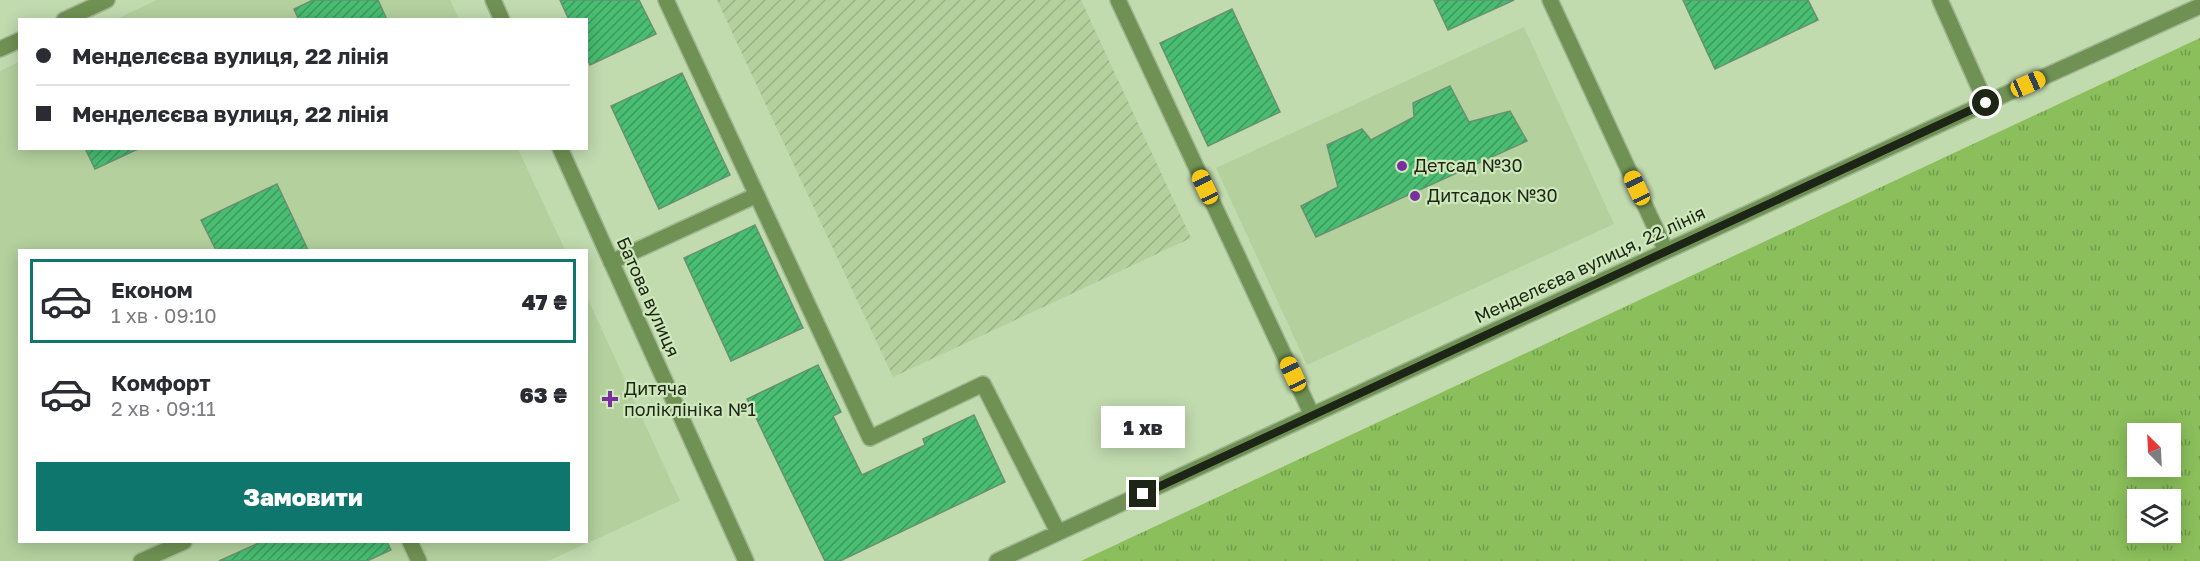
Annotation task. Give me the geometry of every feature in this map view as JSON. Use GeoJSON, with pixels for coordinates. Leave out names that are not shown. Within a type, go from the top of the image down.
{"type":"FeatureCollection","features":[{"type":"Feature","properties":{"kind":"street"},"geometry":{"type":"LineString","coordinates":[[68,18],[107,0]]}},
{"type":"Feature","properties":{"kind":"street"},"geometry":{"type":"LineString","coordinates":[[493,0],[501,18]]}},
{"type":"Feature","properties":{"kind":"street"},"geometry":{"type":"LineString","coordinates":[[666,0],[870,438],[983,384],[1059,532]]}},
{"type":"Feature","properties":{"kind":"street"},"geometry":{"type":"LineString","coordinates":[[1118,0],[1312,416]]}},
{"type":"Feature","properties":{"kind":"street"},"geometry":{"type":"LineString","coordinates":[[1550,0],[1666,251]]}},
{"type":"Feature","properties":{"kind":"street"},"geometry":{"type":"LineString","coordinates":[[1940,0],[1986,103]]}},
{"type":"Feature","properties":{"kind":"street","name":"Менделєєва вулиця, 22 лінія"},"geometry":{"type":"LineString","coordinates":[[997,561],[2200,6]]}},
{"type":"Feature","properties":{"kind":"street"},"geometry":{"type":"LineString","coordinates":[[0,49],[18,41]]}},
{"type":"Feature","properties":{"kind":"street","name":"Батова вулиця"},"geometry":{"type":"LineString","coordinates":[[561,150],[746,561]]}},
{"type":"Feature","properties":{"kind":"street"},"geometry":{"type":"LineString","coordinates":[[611,262],[757,195]]}},
{"type":"Feature","properties":{"kind":"street"},"geometry":{"type":"LineString","coordinates":[[141,561],[182,543]]}},
{"type":"Feature","properties":{"kind":"street"},"geometry":{"type":"LineString","coordinates":[[410,543],[419,561]]}},
{"type":"Feature","properties":{"kind":"shaded area"},"geometry":{"type":"Polygon","coordinates":[[[157,0],[450,0],[459,18],[118,18],[157,0]]]}},
{"type":"Feature","properties":{"kind":"shaded area"},"geometry":{"type":"Polygon","coordinates":[[[717,0],[1081,0],[1191,238],[893,377],[717,0]]]}},
{"type":"Feature","properties":{"kind":"shaded area","name":"Дитсадок №30"},"geometry":{"type":"Polygon","coordinates":[[[1524,27],[1614,224],[1307,365],[1216,168],[1524,27]]]}},
{"type":"Feature","properties":{"kind":"shaded area","name":"Дитяча поліклініка №1"},"geometry":{"type":"Polygon","coordinates":[[[18,62],[18,150],[518,150],[565,249],[18,249],[18,543],[588,543],[548,561],[0,561],[0,71],[18,62]]]}},
{"type":"Feature","properties":{"kind":"shaded area","name":"Дитяча поліклініка №1"},"geometry":{"type":"Polygon","coordinates":[[[588,299],[680,501],[588,543],[588,299]]]}},
{"type":"Feature","properties":{"kind":"green space"},"geometry":{"type":"Polygon","coordinates":[[[2200,38],[2200,561],[1081,561],[2200,38]]]}},
{"type":"Feature","properties":{"kind":"building"},"geometry":{"type":"Polygon","coordinates":[[[313,0],[378,0],[386,18],[298,18],[294,9],[313,0]]]}},
{"type":"Feature","properties":{"kind":"building"},"geometry":{"type":"Polygon","coordinates":[[[560,0],[639,0],[656,34],[590,65],[588,61],[588,18],[568,18],[560,0]]]}},
{"type":"Feature","properties":{"kind":"building"},"geometry":{"type":"Polygon","coordinates":[[[1434,0],[1514,0],[1448,30],[1434,0]]]}},
{"type":"Feature","properties":{"kind":"building"},"geometry":{"type":"Polygon","coordinates":[[[1683,0],[1808,0],[1818,20],[1715,69],[1683,0]]]}},
{"type":"Feature","properties":{"kind":"building"},"geometry":{"type":"Polygon","coordinates":[[[1232,9],[1280,112],[1208,146],[1160,43],[1232,9]]]}},
{"type":"Feature","properties":{"kind":"building"},"geometry":{"type":"Polygon","coordinates":[[[682,73],[730,175],[659,209],[611,106],[682,73]]]}},
{"type":"Feature","properties":{"kind":"building","name":"Детсад №30"},"geometry":{"type":"Polygon","coordinates":[[[1450,86],[1469,122],[1510,111],[1527,141],[1316,237],[1301,206],[1338,187],[1327,145],[1362,129],[1371,140],[1414,117],[1413,103],[1450,86]]]}},
{"type":"Feature","properties":{"kind":"building"},"geometry":{"type":"Polygon","coordinates":[[[86,150],[136,150],[95,169],[86,150]]]}},
{"type":"Feature","properties":{"kind":"building"},"geometry":{"type":"Polygon","coordinates":[[[277,184],[308,249],[216,249],[201,220],[277,184]]]}},
{"type":"Feature","properties":{"kind":"building"},"geometry":{"type":"Polygon","coordinates":[[[755,225],[803,328],[731,361],[684,258],[755,225]]]}},
{"type":"Feature","properties":{"kind":"building"},"geometry":{"type":"Polygon","coordinates":[[[818,365],[841,412],[833,416],[862,475],[925,445],[923,439],[974,415],[1005,482],[840,561],[825,561],[747,399],[818,365]]]}},
{"type":"Feature","properties":{"kind":"building"},"geometry":{"type":"Polygon","coordinates":[[[259,543],[388,543],[391,550],[367,561],[219,561],[259,543]]]}},
{"type":"Feature","properties":{"kind":"place","name":"Детсад №30"},"geometry":{"type":"Point","coordinates":[1402,166]}},
{"type":"Feature","properties":{"kind":"place","name":"Дитсадок №30"},"geometry":{"type":"Point","coordinates":[1415,196]}},
{"type":"Feature","properties":{"kind":"place","name":"Дитяча поліклініка №1"},"geometry":{"type":"Point","coordinates":[610,399]}},
{"type":"Feature","properties":{"kind":"route"},"geometry":{"type":"LineString","coordinates":[[1143,494],[1986,103]]}}]}
